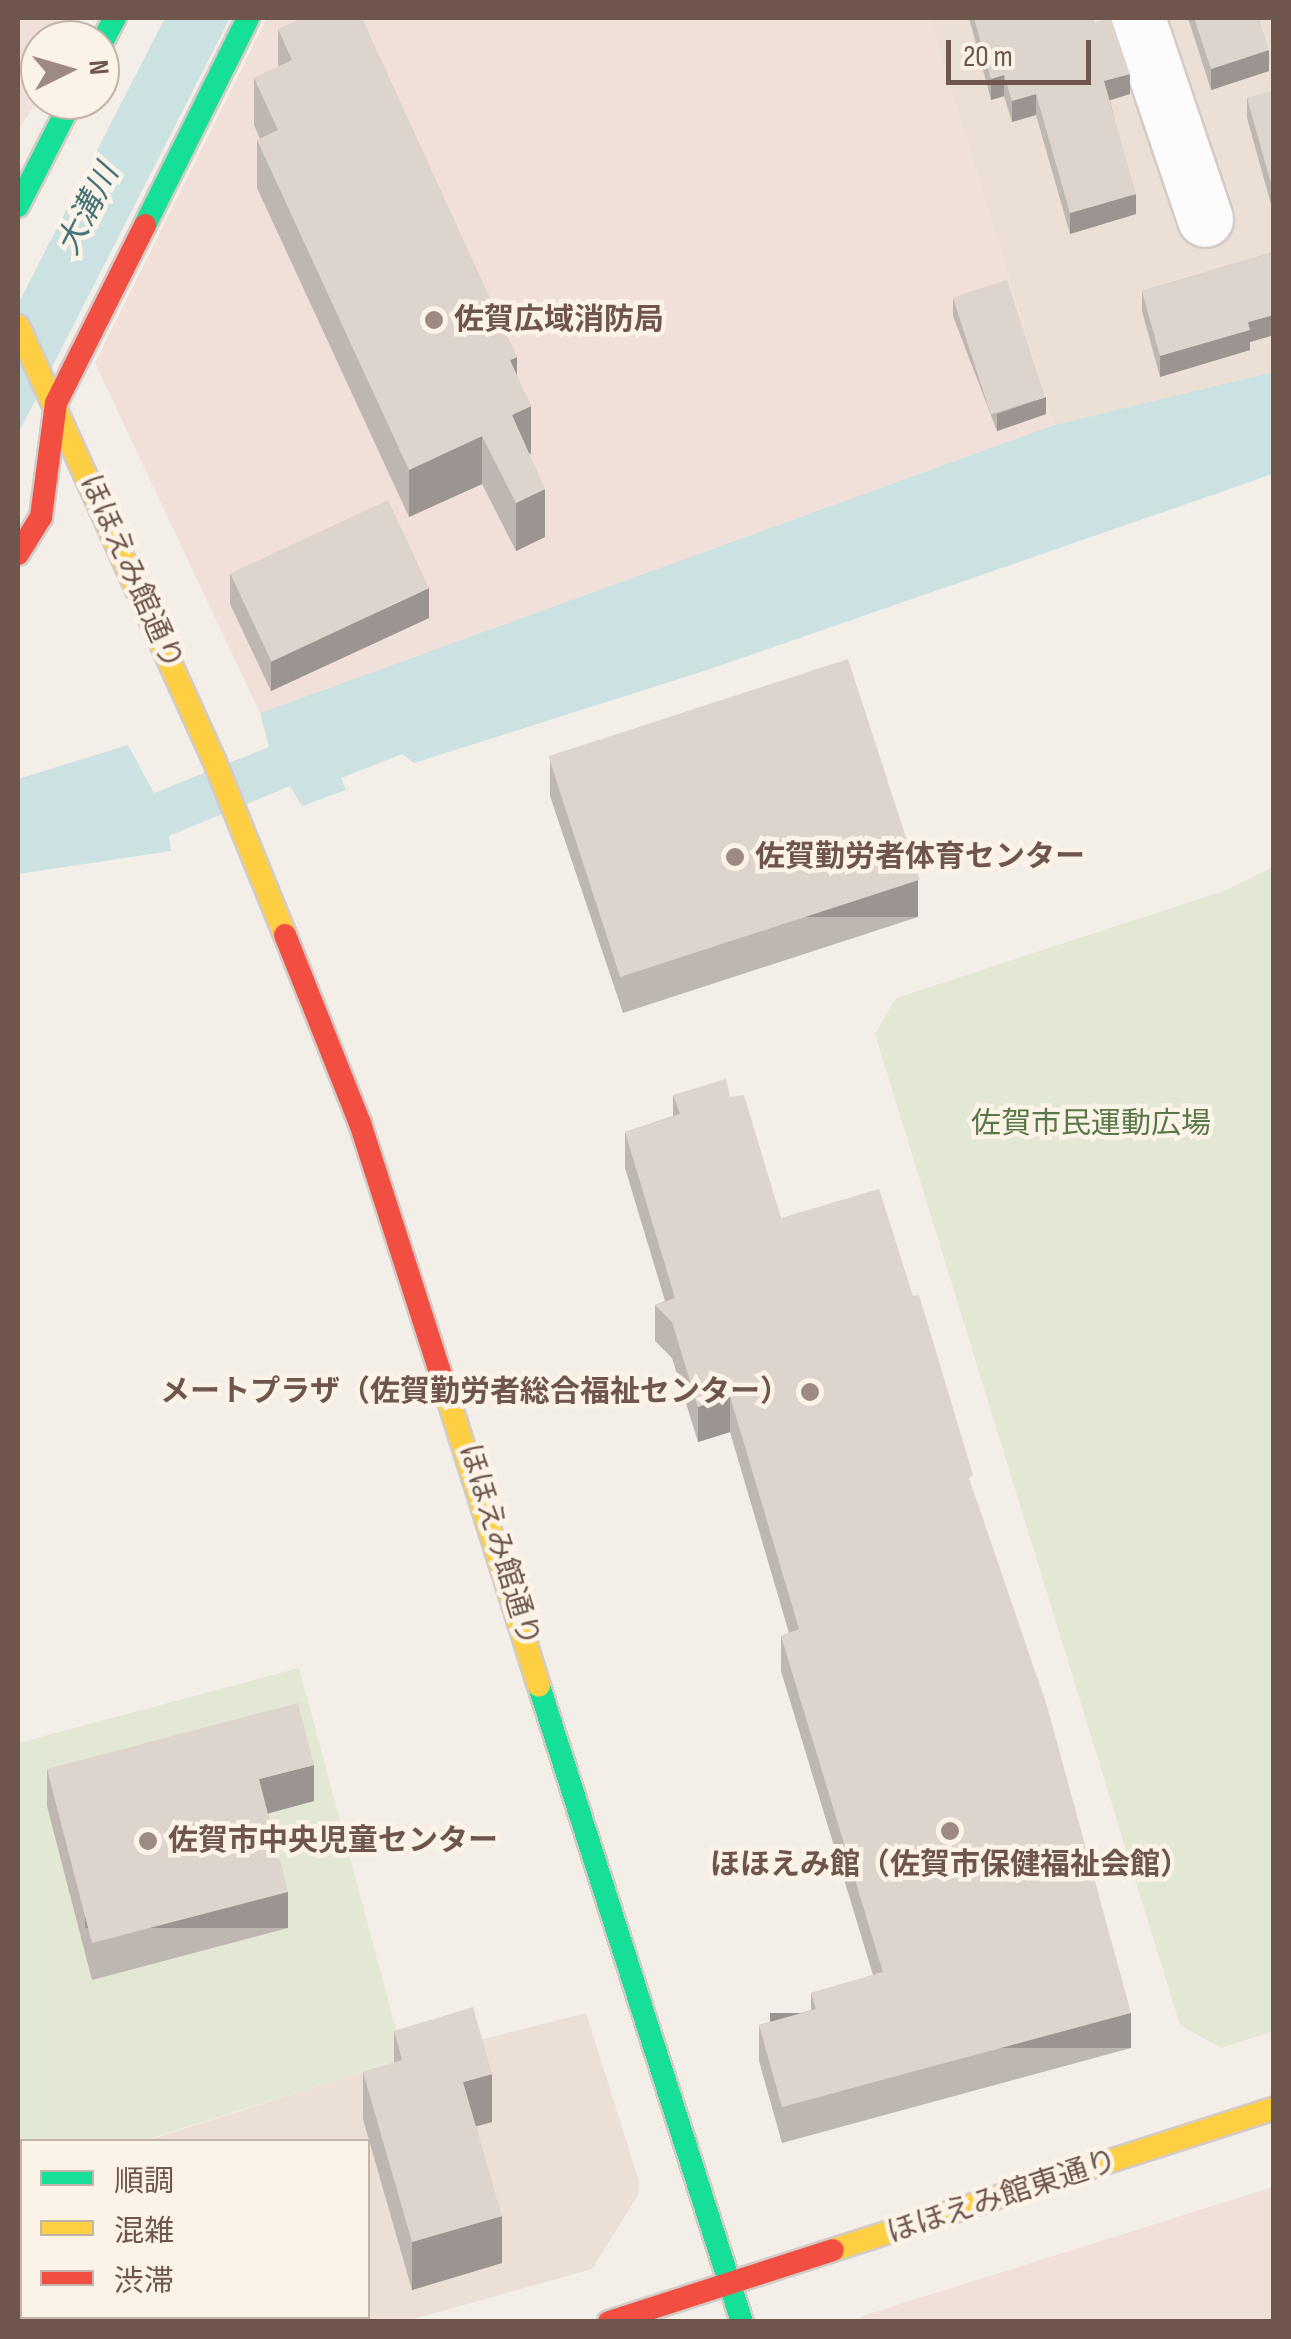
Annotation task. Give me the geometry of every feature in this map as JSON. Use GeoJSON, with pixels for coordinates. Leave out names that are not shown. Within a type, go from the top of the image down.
{"type":"FeatureCollection","features":[{"type":"Feature","properties":{"kind":"street"},"geometry":{"type":"LineString","coordinates":[[18,554],[40,518],[51,393],[248,18]]}},
{"type":"Feature","properties":{"kind":"street"},"geometry":{"type":"LineString","coordinates":[[1137,18],[1205,219]]}},
{"type":"Feature","properties":{"kind":"street"},"geometry":{"type":"LineString","coordinates":[[18,206],[62,120]]}},
{"type":"Feature","properties":{"kind":"street","name":"ほほえみ館通り"},"geometry":{"type":"LineString","coordinates":[[18,326],[214,760],[360,1123],[443,1368],[742,2322]]}},
{"type":"Feature","properties":{"kind":"street","name":"ほほえみ館東通り"},"geometry":{"type":"LineString","coordinates":[[609,2322],[731,2286],[1274,2108]]}},
{"type":"Feature","properties":{"kind":"shaded area"},"geometry":{"type":"Polygon","coordinates":[[[18,18],[81,18],[20,20],[20,120],[25,120],[18,131],[18,18]]]}},
{"type":"Feature","properties":{"kind":"shaded area"},"geometry":{"type":"Polygon","coordinates":[[[267,18],[929,18],[1054,425],[260,713],[95,363],[267,18]]]}},
{"type":"Feature","properties":{"kind":"shaded area"},"geometry":{"type":"Polygon","coordinates":[[[929,18],[1273,18],[1273,372],[1054,425],[929,18]]]}},
{"type":"Feature","properties":{"kind":"shaded area"},"geometry":{"type":"Polygon","coordinates":[[[586,2013],[639,2181],[638,2195],[592,2269],[407,2321],[184,2321],[370,2319],[370,2139],[151,2139],[404,2059],[586,2013]]]}},
{"type":"Feature","properties":{"kind":"shaded area"},"geometry":{"type":"Polygon","coordinates":[[[1273,2187],[1273,2321],[858,2321],[862,2316],[1273,2187]]]}},
{"type":"Feature","properties":{"kind":"shaded area"},"geometry":{"type":"Polygon","coordinates":[[[20,2250],[20,2319],[184,2321],[18,2321],[20,2250]]]}},
{"type":"Feature","properties":{"kind":"green space","name":"佐賀市民運動広場"},"geometry":{"type":"Polygon","coordinates":[[[1273,867],[1274,2031],[1221,2048],[1180,2025],[875,1034],[896,998],[1224,891],[1273,867]]]}},
{"type":"Feature","properties":{"kind":"green space"},"geometry":{"type":"Polygon","coordinates":[[[299,1668],[404,2059],[148,2139],[20,2139],[18,2181],[18,1743],[299,1668]]]}},
{"type":"Feature","properties":{"kind":"water","name":"大溝川"},"geometry":{"type":"Polygon","coordinates":[[[165,18],[230,18],[18,434],[18,304],[113,120],[120,120],[120,106],[165,18]]]}},
{"type":"Feature","properties":{"kind":"water"},"geometry":{"type":"Polygon","coordinates":[[[1273,372],[1273,474],[710,669],[414,763],[402,754],[341,778],[346,790],[302,806],[290,786],[169,836],[171,851],[18,874],[18,779],[128,745],[154,793],[269,747],[260,713],[1054,425],[1273,372]]]}},
{"type":"Feature","properties":{"kind":"building"},"geometry":{"type":"Polygon","coordinates":[[[302,18],[362,18],[517,357],[510,360],[531,406],[512,415],[545,489],[516,503],[482,436],[409,470],[257,140],[278,130],[254,78],[292,60],[278,29],[302,18]]]}},
{"type":"Feature","properties":{"kind":"building"},"geometry":{"type":"Polygon","coordinates":[[[974,18],[1092,18],[1094,23],[1111,18],[1130,74],[1104,81],[1136,194],[1070,213],[1036,94],[1012,101],[1004,75],[991,79],[974,18]]]}},
{"type":"Feature","properties":{"kind":"building"},"geometry":{"type":"Polygon","coordinates":[[[1194,18],[1259,18],[1269,50],[1211,69],[1194,18]]]}},
{"type":"Feature","properties":{"kind":"building"},"geometry":{"type":"Polygon","coordinates":[[[1274,91],[1274,194],[1247,98],[1274,91]]]}},
{"type":"Feature","properties":{"kind":"building"},"geometry":{"type":"Polygon","coordinates":[[[1274,252],[1274,315],[1248,322],[1250,330],[1160,356],[1142,291],[1274,252]]]}},
{"type":"Feature","properties":{"kind":"building"},"geometry":{"type":"Polygon","coordinates":[[[1007,280],[1045,397],[991,415],[953,298],[1007,280]]]}},
{"type":"Feature","properties":{"kind":"building"},"geometry":{"type":"Polygon","coordinates":[[[388,500],[429,588],[271,661],[230,574],[388,500]]]}},
{"type":"Feature","properties":{"kind":"building","name":"佐賀勤労者体育センター"},"geometry":{"type":"Polygon","coordinates":[[[848,659],[920,880],[620,977],[548,756],[848,659]]]}},
{"type":"Feature","properties":{"kind":"building"},"geometry":{"type":"Polygon","coordinates":[[[726,1079],[730,1097],[744,1095],[781,1218],[879,1189],[913,1296],[919,1295],[973,1475],[969,1478],[1047,1706],[1131,2013],[782,2107],[759,2025],[816,2009],[811,1993],[883,1972],[781,1636],[799,1629],[730,1396],[698,1407],[672,1322],[655,1305],[675,1298],[625,1132],[680,1114],[673,1095],[726,1079]]]}},
{"type":"Feature","properties":{"kind":"building","name":"佐賀市中央児童センター"},"geometry":{"type":"Polygon","coordinates":[[[298,1703],[314,1765],[259,1779],[288,1892],[92,1943],[47,1769],[298,1703]]]}},
{"type":"Feature","properties":{"kind":"building"},"geometry":{"type":"Polygon","coordinates":[[[473,2007],[492,2074],[463,2082],[502,2216],[412,2242],[363,2072],[402,2060],[394,2031],[473,2007]]]}},
{"type":"Feature","properties":{"kind":"building"},"geometry":{"type":"Polygon","coordinates":[[[18,2276],[20,2319],[79,2322],[18,2322],[18,2276]]]}},
{"type":"Feature","properties":{"kind":"traffic: fast"},"geometry":{"type":"LineString","coordinates":[[145,225],[248,18]]}},
{"type":"Feature","properties":{"kind":"traffic: fast"},"geometry":{"type":"LineString","coordinates":[[18,206],[62,120]]}},
{"type":"Feature","properties":{"kind":"traffic: fast"},"geometry":{"type":"LineString","coordinates":[[539,1686],[742,2322]]}},
{"type":"Feature","properties":{"kind":"traffic: slow"},"geometry":{"type":"LineString","coordinates":[[18,326],[214,760],[285,935]]}},
{"type":"Feature","properties":{"kind":"traffic: slow"},"geometry":{"type":"LineString","coordinates":[[445,1388],[539,1686]]}},
{"type":"Feature","properties":{"kind":"traffic: slow"},"geometry":{"type":"LineString","coordinates":[[833,2250],[1274,2108]]}},
{"type":"Feature","properties":{"kind":"traffic: jam"},"geometry":{"type":"LineString","coordinates":[[18,554],[41,517],[56,403],[145,225]]}},
{"type":"Feature","properties":{"kind":"traffic: jam"},"geometry":{"type":"LineString","coordinates":[[285,935],[360,1123],[445,1388]]}},
{"type":"Feature","properties":{"kind":"traffic: jam"},"geometry":{"type":"LineString","coordinates":[[609,2322],[833,2250]]}},
{"type":"Feature","properties":{"kind":"place","name":"佐賀広域消防局"},"geometry":{"type":"Point","coordinates":[434,320]}},
{"type":"Feature","properties":{"kind":"place","name":"佐賀勤労者体育センター"},"geometry":{"type":"Point","coordinates":[735,857]}},
{"type":"Feature","properties":{"kind":"place","name":"メートプラザ（佐賀勤労者総合福祉センター）"},"geometry":{"type":"Point","coordinates":[810,1392]}},
{"type":"Feature","properties":{"kind":"place","name":"ほほえみ館（佐賀市保健福祉会館）"},"geometry":{"type":"Point","coordinates":[950,1831]}},
{"type":"Feature","properties":{"kind":"place","name":"佐賀市中央児童センター"},"geometry":{"type":"Point","coordinates":[148,1841]}}]}
